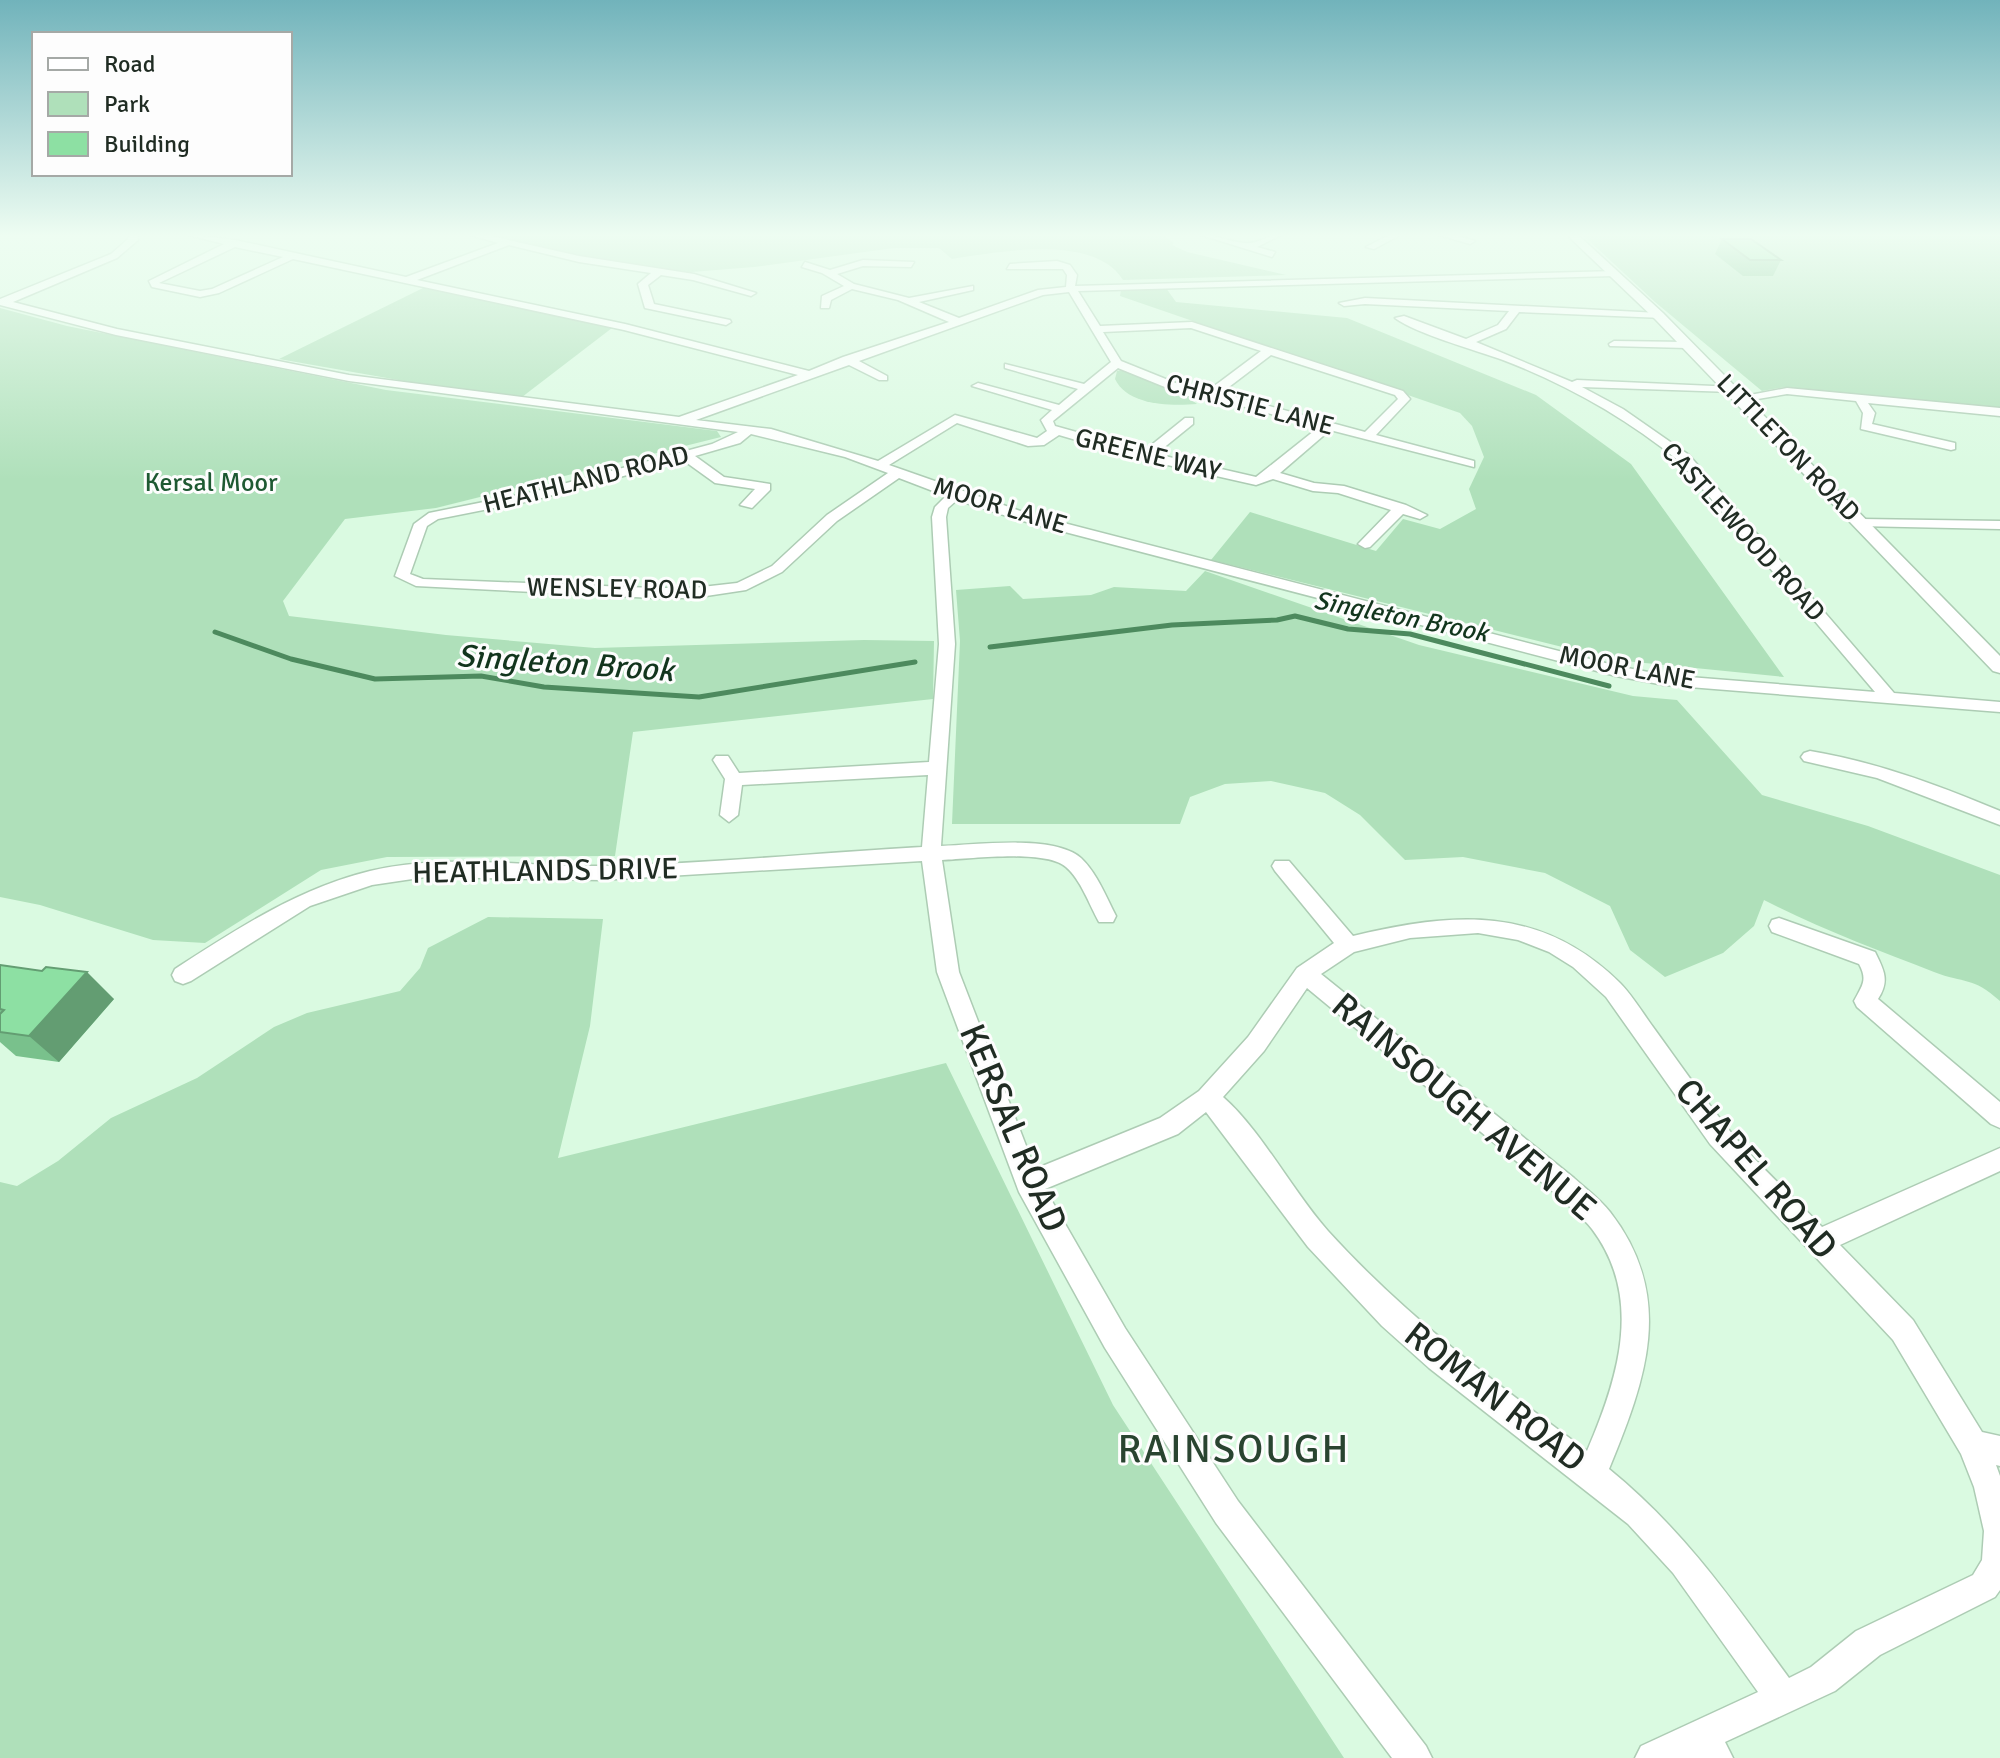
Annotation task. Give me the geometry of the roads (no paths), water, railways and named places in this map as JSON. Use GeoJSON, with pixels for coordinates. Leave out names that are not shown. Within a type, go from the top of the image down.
{"type":"FeatureCollection","features":[{"type":"Feature","properties":{"kind":"street","name":"MOOR LANE"},"geometry":{"type":"LineString","coordinates":[[53,316],[116,332],[335,375],[748,430],[807,442],[880,465],[955,495],[1039,521],[1616,671],[1664,680],[2000,707]]}},
{"type":"Feature","properties":{"kind":"street"},"geometry":{"type":"LineString","coordinates":[[576,316],[806,374]]}},
{"type":"Feature","properties":{"kind":"street"},"geometry":{"type":"LineString","coordinates":[[703,316],[724,320]]}},
{"type":"Feature","properties":{"kind":"street"},"geometry":{"type":"LineString","coordinates":[[944,316],[956,321]]}},
{"type":"Feature","properties":{"kind":"street"},"geometry":{"type":"LineString","coordinates":[[680,421],[970,316]]}},
{"type":"Feature","properties":{"kind":"street"},"geometry":{"type":"LineString","coordinates":[[1088,316],[1117,363]]}},
{"type":"Feature","properties":{"kind":"street"},"geometry":{"type":"LineString","coordinates":[[1465,343],[1502,327],[1511,316]]}},
{"type":"Feature","properties":{"kind":"street","name":"LITTLETON ROAD"},"geometry":{"type":"LineString","coordinates":[[1659,316],[2000,667]]}},
{"type":"Feature","properties":{"kind":"street","name":"CASTLEWOOD ROAD"},"geometry":{"type":"LineString","coordinates":[[1400,318],[1574,384],[1641,423],[1684,458],[1889,698]]}},
{"type":"Feature","properties":{"kind":"street"},"geometry":{"type":"LineString","coordinates":[[1096,329],[1192,325],[1399,393],[1404,399],[1367,437]]}},
{"type":"Feature","properties":{"kind":"street"},"geometry":{"type":"LineString","coordinates":[[1614,344],[1687,345]]}},
{"type":"Feature","properties":{"kind":"street"},"geometry":{"type":"LineString","coordinates":[[1212,394],[1270,350]]}},
{"type":"Feature","properties":{"kind":"street"},"geometry":{"type":"LineString","coordinates":[[847,359],[883,378]]}},
{"type":"Feature","properties":{"kind":"street","name":"GREENE WAY"},"geometry":{"type":"LineString","coordinates":[[1117,363],[1046,423],[1056,431],[1146,456],[1256,481],[1264,480],[1271,474],[1317,488],[1339,489],[1420,515]]}},
{"type":"Feature","properties":{"kind":"street","name":"CHRISTIE LANE"},"geometry":{"type":"LineString","coordinates":[[1117,363],[1191,394],[1212,394],[1469,464]]}},
{"type":"Feature","properties":{"kind":"street"},"geometry":{"type":"LineString","coordinates":[[1009,366],[1087,388]]}},
{"type":"Feature","properties":{"kind":"street"},"geometry":{"type":"LineString","coordinates":[[1574,384],[1736,394],[1787,391],[2000,412]]}},
{"type":"Feature","properties":{"kind":"street"},"geometry":{"type":"LineString","coordinates":[[978,386],[1061,409]]}},
{"type":"Feature","properties":{"kind":"street"},"geometry":{"type":"LineString","coordinates":[[1859,397],[1869,413],[1865,426],[1951,446]]}},
{"type":"Feature","properties":{"kind":"street"},"geometry":{"type":"LineString","coordinates":[[880,465],[963,421],[1028,442],[1040,442],[1056,431]]}},
{"type":"Feature","properties":{"kind":"street"},"geometry":{"type":"LineString","coordinates":[[1146,456],[1191,421]]}},
{"type":"Feature","properties":{"kind":"street"},"geometry":{"type":"LineString","coordinates":[[1271,474],[1327,426]]}},
{"type":"Feature","properties":{"kind":"street","name":"HEATHLAND ROAD"},"geometry":{"type":"LineString","coordinates":[[421,524],[434,516],[534,496],[685,455],[736,440],[748,430]]}},
{"type":"Feature","properties":{"kind":"street"},"geometry":{"type":"LineString","coordinates":[[685,455],[720,480],[765,487],[747,505]]}},
{"type":"Feature","properties":{"kind":"street","name":"WENSLEY ROAD"},"geometry":{"type":"LineString","coordinates":[[421,524],[402,572],[406,579],[413,582],[654,593],[725,590],[754,582],[777,569],[832,518],[898,472]]}},
{"type":"Feature","properties":{"kind":"street","name":"KERSAL ROAD"},"geometry":{"type":"LineString","coordinates":[[955,495],[942,507],[939,517],[947,644],[931,853],[948,972],[1028,1184],[1115,1338],[1227,1512],[1414,1758]]}},
{"type":"Feature","properties":{"kind":"street"},"geometry":{"type":"LineString","coordinates":[[1365,544],[1401,508]]}},
{"type":"Feature","properties":{"kind":"street"},"geometry":{"type":"LineString","coordinates":[[1862,523],[2000,525]]}},
{"type":"Feature","properties":{"kind":"street"},"geometry":{"type":"LineString","coordinates":[[1810,757],[1916,785],[2000,818]]}},
{"type":"Feature","properties":{"kind":"street"},"geometry":{"type":"LineString","coordinates":[[722,760],[734,779],[729,815]]}},
{"type":"Feature","properties":{"kind":"street"},"geometry":{"type":"LineString","coordinates":[[734,779],[938,768]]}},
{"type":"Feature","properties":{"kind":"street","name":"HEATHLANDS DRIVE"},"geometry":{"type":"LineString","coordinates":[[183,975],[303,901],[338,888],[426,870],[601,873],[931,853],[1048,851],[1072,861],[1084,875],[1106,916]]}},
{"type":"Feature","properties":{"kind":"street"},"geometry":{"type":"LineString","coordinates":[[1282,866],[1348,945]]}},
{"type":"Feature","properties":{"kind":"street","name":"CHAPEL ROAD"},"geometry":{"type":"LineString","coordinates":[[1028,1184],[1169,1126],[1207,1098],[1256,1044],[1305,974],[1348,945],[1410,930],[1478,925],[1521,932],[1556,946],[1581,961],[1628,1007],[1719,1136],[1903,1330],[1986,1448],[1989,1487],[2000,1531],[1998,1565],[1984,1586],[1868,1643],[1823,1679],[1782,1697],[1707,1747],[1653,1758]]}},
{"type":"Feature","properties":{"kind":"street"},"geometry":{"type":"LineString","coordinates":[[1779,926],[1867,958],[1876,975],[1874,988],[1865,1001],[2000,1117]]}},
{"type":"Feature","properties":{"kind":"street","name":"RAINSOUGH AVENUE"},"geometry":{"type":"LineString","coordinates":[[1305,974],[1565,1186],[1601,1221],[1625,1259],[1636,1289],[1639,1328],[1618,1412],[1592,1474]]}},
{"type":"Feature","properties":{"kind":"street","name":"ROMAN ROAD"},"geometry":{"type":"LineString","coordinates":[[1207,1098],[1222,1111],[1317,1238],[1392,1316],[1492,1400],[1639,1513],[1684,1562],[1782,1697]]}},
{"type":"Feature","properties":{"kind":"street"},"geometry":{"type":"LineString","coordinates":[[1817,1242],[2000,1159]]}},
{"type":"Feature","properties":{"kind":"waterway","name":"Singleton Brook"},"geometry":{"type":"LineString","coordinates":[[990,647],[1172,625],[1277,620],[1295,616],[1348,629],[1410,634],[1609,686]]}},
{"type":"Feature","properties":{"kind":"waterway","name":"Singleton Brook"},"geometry":{"type":"LineString","coordinates":[[215,632],[291,659],[375,679],[481,676],[544,687],[699,697],[915,662]]}},
{"type":"Feature","properties":{"kind":"district","name":"RAINSOUGH"},"geometry":{"type":"Point","coordinates":[1234,1449]}},
{"type":"Feature","properties":{"kind":"park label","name":"Kersal Moor"},"geometry":{"type":"Point","coordinates":[211,483]}}]}
